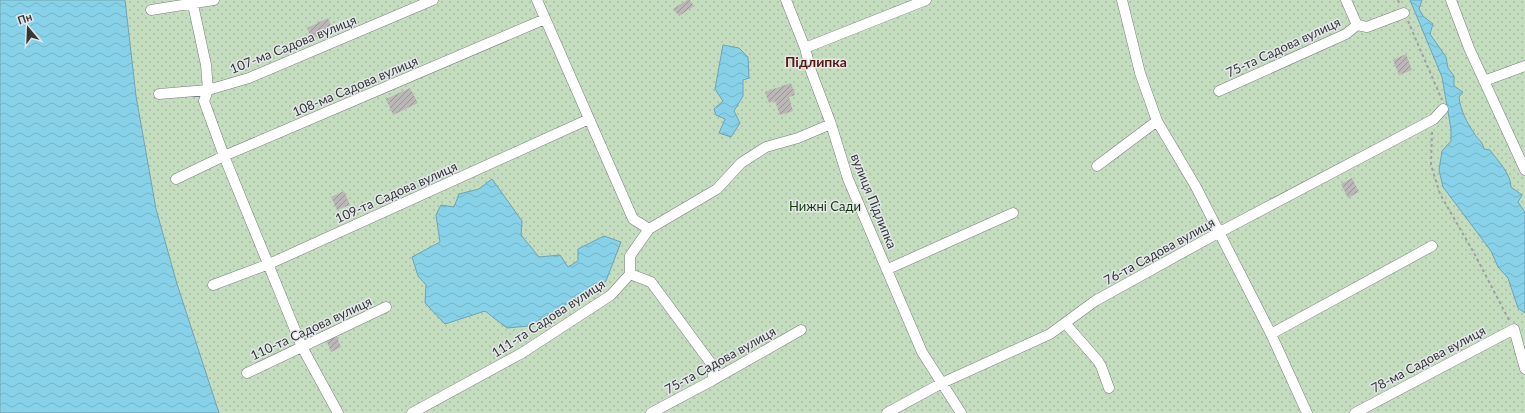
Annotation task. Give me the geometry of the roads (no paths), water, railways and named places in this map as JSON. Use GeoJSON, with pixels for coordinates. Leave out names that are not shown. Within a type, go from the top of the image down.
{"type":"FeatureCollection","features":[{"type":"Feature","properties":{"kind":"street"},"geometry":{"type":"LineString","coordinates":[[151,10],[192,2],[214,0]]}},
{"type":"Feature","properties":{"kind":"street","name":"107-ма Садова вулиця"},"geometry":{"type":"LineString","coordinates":[[159,94],[208,90],[248,78],[433,0]]}},
{"type":"Feature","properties":{"kind":"street"},"geometry":{"type":"LineString","coordinates":[[537,0],[633,220],[649,228]]}},
{"type":"Feature","properties":{"kind":"street","name":"вулиця Підлипка"},"geometry":{"type":"LineString","coordinates":[[786,0],[805,48],[811,71],[831,124],[848,179],[888,269],[922,352],[961,413]]}},
{"type":"Feature","properties":{"kind":"street"},"geometry":{"type":"LineString","coordinates":[[805,48],[926,0]]}},
{"type":"Feature","properties":{"kind":"street"},"geometry":{"type":"LineString","coordinates":[[1122,0],[1140,73],[1157,121],[1196,187],[1218,233],[1271,334],[1307,413]]}},
{"type":"Feature","properties":{"kind":"street"},"geometry":{"type":"LineString","coordinates":[[1346,0],[1357,25],[1367,28],[1404,12]]}},
{"type":"Feature","properties":{"kind":"street"},"geometry":{"type":"LineString","coordinates":[[1451,0],[1469,48],[1525,170]]}},
{"type":"Feature","properties":{"kind":"street"},"geometry":{"type":"LineString","coordinates":[[192,2],[206,65],[208,90],[204,101],[224,156],[302,347],[338,413]]}},
{"type":"Feature","properties":{"kind":"street","name":"108-ма Садова вулиця"},"geometry":{"type":"LineString","coordinates":[[176,179],[224,156],[545,19]]}},
{"type":"Feature","properties":{"kind":"street","name":"75-та Садова вулиця"},"geometry":{"type":"LineString","coordinates":[[1219,91],[1346,34],[1357,25]]}},
{"type":"Feature","properties":{"kind":"street"},"geometry":{"type":"LineString","coordinates":[[1484,81],[1525,66]]}},
{"type":"Feature","properties":{"kind":"street","name":"76-та Садова вулиця"},"geometry":{"type":"LineString","coordinates":[[887,413],[942,383],[1050,334],[1095,301],[1218,233],[1434,119],[1443,109]]}},
{"type":"Feature","properties":{"kind":"street","name":"109-та Садова вулиця"},"geometry":{"type":"LineString","coordinates":[[213,286],[268,264],[589,119]]}},
{"type":"Feature","properties":{"kind":"street"},"geometry":{"type":"LineString","coordinates":[[1097,166],[1157,121]]}},
{"type":"Feature","properties":{"kind":"street"},"geometry":{"type":"LineString","coordinates":[[713,380],[713,366],[651,282],[630,274],[630,256],[649,228],[717,189],[741,163],[766,147],[798,138],[831,124]]}},
{"type":"Feature","properties":{"kind":"street"},"geometry":{"type":"LineString","coordinates":[[888,269],[1013,213]]}},
{"type":"Feature","properties":{"kind":"street"},"geometry":{"type":"LineString","coordinates":[[1271,334],[1432,246]]}},
{"type":"Feature","properties":{"kind":"street","name":"111-та Садова вулиця"},"geometry":{"type":"LineString","coordinates":[[412,413],[522,353],[610,295],[630,274]]}},
{"type":"Feature","properties":{"kind":"street","name":"110-та Садова вулиця"},"geometry":{"type":"LineString","coordinates":[[247,373],[386,307]]}},
{"type":"Feature","properties":{"kind":"street"},"geometry":{"type":"LineString","coordinates":[[1065,323],[1102,366],[1109,388]]}},
{"type":"Feature","properties":{"kind":"street","name":"78-ма Садова вулиця"},"geometry":{"type":"LineString","coordinates":[[1355,413],[1514,329],[1525,369]]}},
{"type":"Feature","properties":{"kind":"street","name":"75-та Садова вулиця"},"geometry":{"type":"LineString","coordinates":[[651,413],[801,330]]}},
{"type":"Feature","properties":{"kind":"water"},"geometry":{"type":"Polygon","coordinates":[[[0,0],[125,0],[136,96],[156,209],[177,284],[219,413],[0,413],[0,0]]]}},
{"type":"Feature","properties":{"kind":"water"},"geometry":{"type":"Polygon","coordinates":[[[1410,0],[1422,0],[1419,9],[1423,16],[1433,24],[1430,34],[1446,57],[1448,68],[1454,76],[1454,86],[1463,92],[1459,97],[1462,111],[1469,125],[1484,149],[1490,150],[1504,168],[1509,177],[1511,187],[1522,195],[1518,202],[1525,212],[1525,313],[1518,308],[1508,278],[1498,267],[1491,251],[1443,187],[1439,170],[1442,151],[1451,141],[1451,129],[1442,77],[1410,0]]]}},
{"type":"Feature","properties":{"kind":"water"},"geometry":{"type":"Polygon","coordinates":[[[723,45],[739,48],[748,57],[749,78],[743,80],[743,96],[734,111],[740,123],[731,137],[719,133],[725,119],[716,115],[714,109],[723,101],[715,89],[723,45]]]}},
{"type":"Feature","properties":{"kind":"water"},"geometry":{"type":"Polygon","coordinates":[[[492,179],[522,221],[521,235],[539,257],[560,255],[568,267],[578,261],[578,249],[604,236],[621,242],[606,281],[529,326],[507,328],[485,311],[445,324],[425,303],[426,285],[418,276],[412,257],[440,242],[436,215],[441,205],[454,207],[459,194],[479,189],[492,179]]]}},
{"type":"Feature","properties":{"kind":"district","name":"Підлипка"},"geometry":{"type":"Point","coordinates":[816,61]}},
{"type":"Feature","properties":{"kind":"park label","name":"Нижні Сади"},"geometry":{"type":"Point","coordinates":[825,206]}}]}
